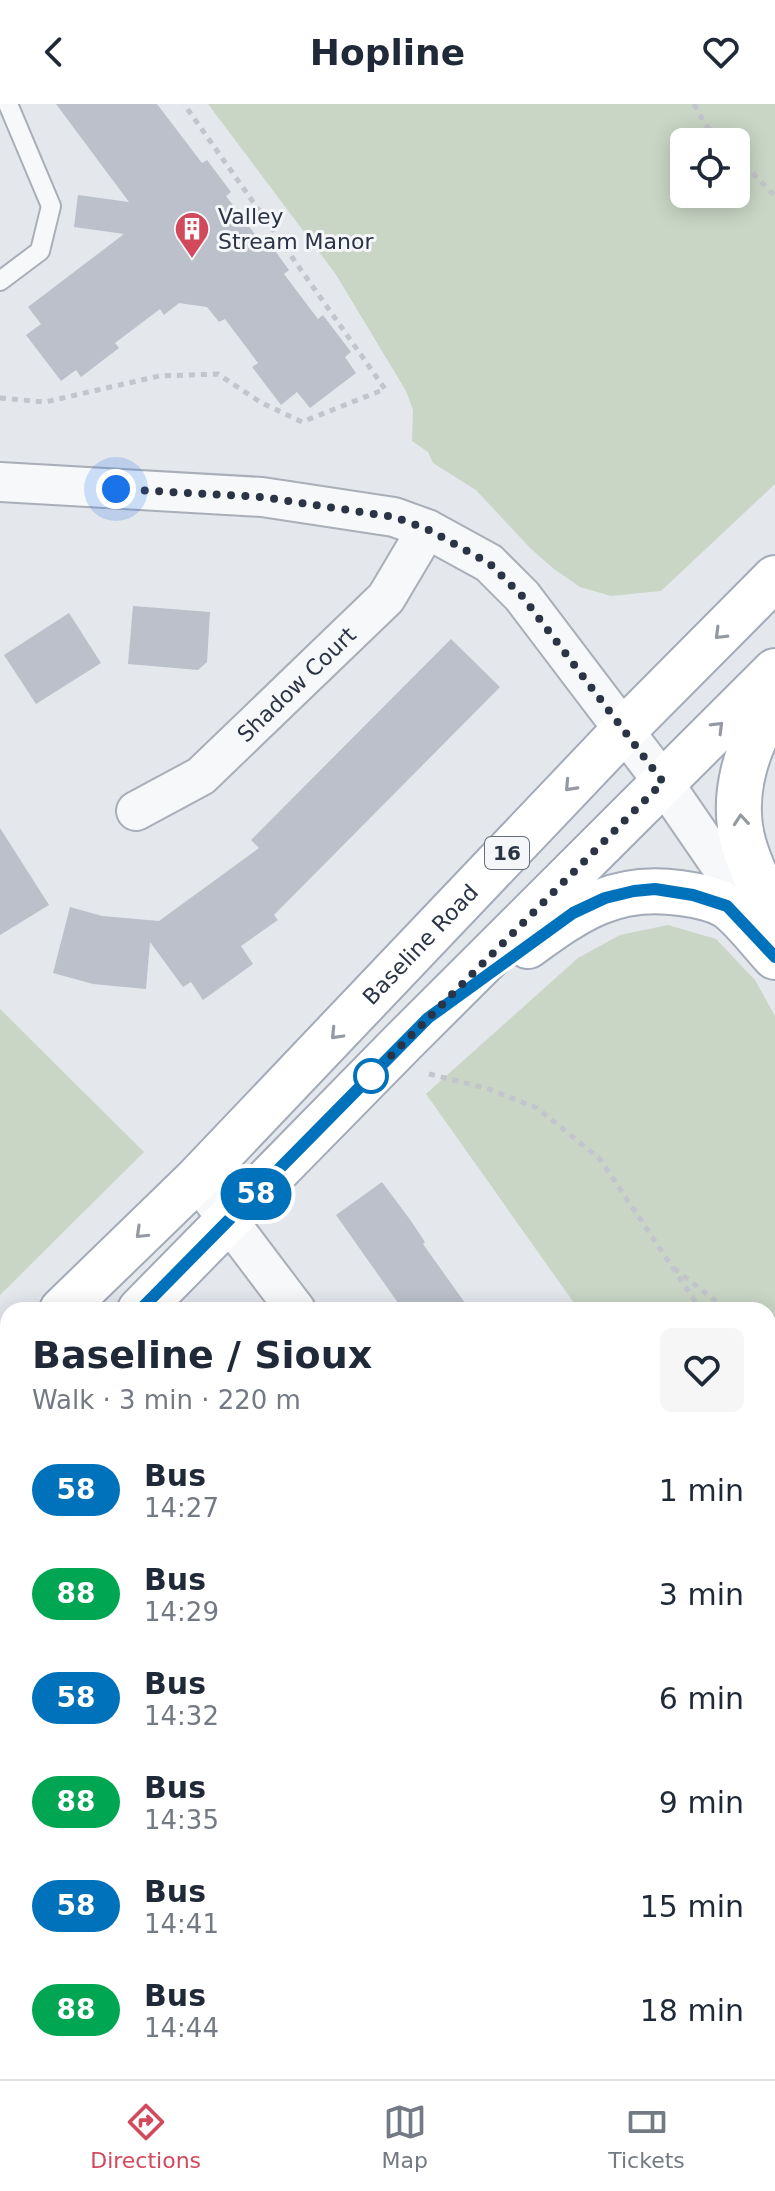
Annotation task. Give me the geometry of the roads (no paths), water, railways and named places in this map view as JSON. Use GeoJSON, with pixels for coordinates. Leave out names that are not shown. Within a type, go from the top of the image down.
{"type":"FeatureCollection","features":[{"type":"Feature","properties":{"kind":"main road","name":"Baseline Road"},"geometry":{"type":"LineString","coordinates":[[70,1302],[197,1179],[624,730],[775,578]]}},
{"type":"Feature","properties":{"kind":"main road"},"geometry":{"type":"LineString","coordinates":[[148,1302],[775,671]]}},
{"type":"Feature","properties":{"kind":"main road"},"geometry":{"type":"LineString","coordinates":[[775,705],[763,721],[745,762],[739,814],[744,844],[775,919]]}},
{"type":"Feature","properties":{"kind":"main road"},"geometry":{"type":"LineString","coordinates":[[428,1018],[573,913],[605,898],[634,891],[655,889],[693,895],[727,906],[775,957]]}},
{"type":"Feature","properties":{"kind":"street"},"geometry":{"type":"LineString","coordinates":[[0,482],[262,497],[394,517],[427,529],[489,563],[522,596],[663,782],[775,945]]}},
{"type":"Feature","properties":{"kind":"street","name":"Shadow Court"},"geometry":{"type":"LineString","coordinates":[[136,811],[201,776],[386,598],[427,529]]}},
{"type":"Feature","properties":{"kind":"street"},"geometry":{"type":"LineString","coordinates":[[197,1179],[290,1302]]}},
{"type":"Feature","properties":{"kind":"lane"},"geometry":{"type":"LineString","coordinates":[[0,281],[40,251],[51,206],[8,104]]}},
{"type":"Feature","properties":{"kind":"place","name":"Valley Stream Manor"},"geometry":{"type":"Point","coordinates":[192,260]}}]}
